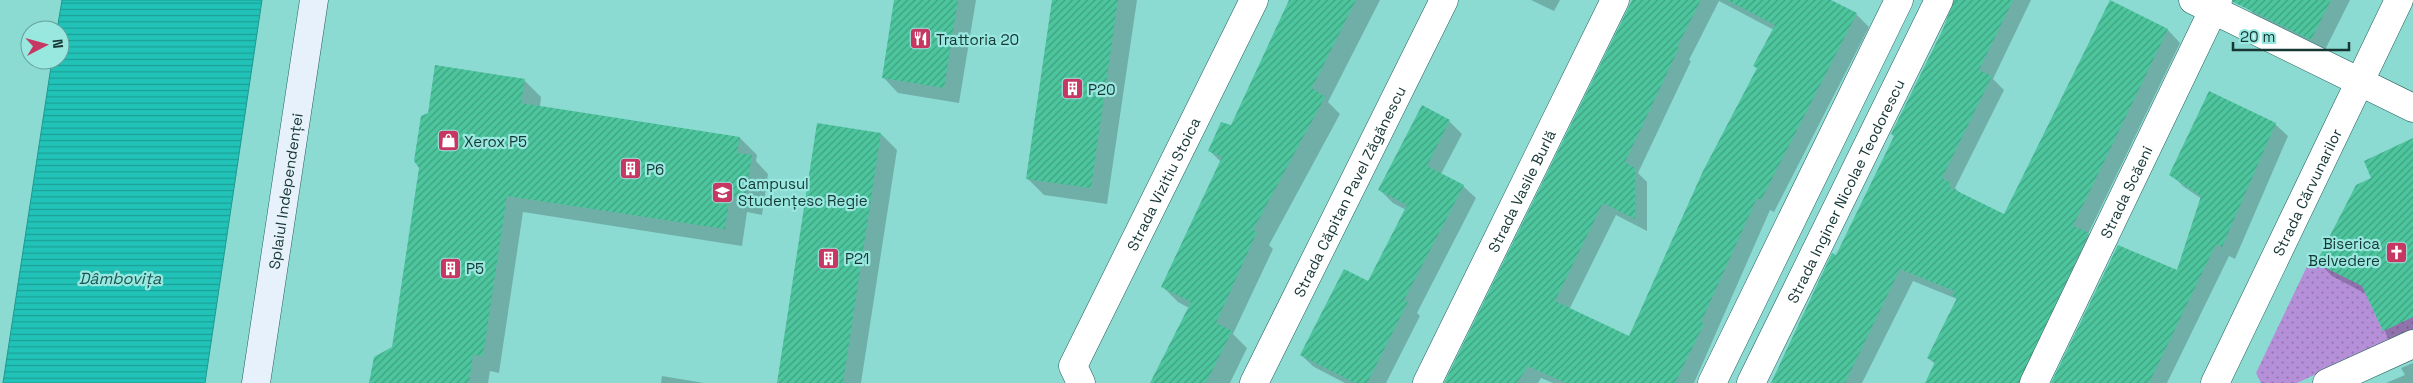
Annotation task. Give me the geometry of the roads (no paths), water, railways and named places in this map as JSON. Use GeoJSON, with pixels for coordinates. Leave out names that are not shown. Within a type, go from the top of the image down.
{"type":"FeatureCollection","features":[{"type":"Feature","properties":{"kind":"main road","name":"Splaiul Independenței"},"geometry":{"type":"LineString","coordinates":[[256,383],[314,0]]}},
{"type":"Feature","properties":{"kind":"street","name":"Strada Vizitiu Stoica"},"geometry":{"type":"LineString","coordinates":[[1077,375],[1254,0]]}},
{"type":"Feature","properties":{"kind":"street","name":"Strada Căpitan Pavel Zăgănescu"},"geometry":{"type":"LineString","coordinates":[[1254,383],[1444,0]]}},
{"type":"Feature","properties":{"kind":"street","name":"Strada Vasile Burlă"},"geometry":{"type":"LineString","coordinates":[[1427,383],[1615,0]]}},
{"type":"Feature","properties":{"kind":"street"},"geometry":{"type":"LineString","coordinates":[[1712,383],[1899,0]]}},
{"type":"Feature","properties":{"kind":"street","name":"Strada Inginer Nicolae Teodorescu"},"geometry":{"type":"LineString","coordinates":[[1751,383],[1939,0]]}},
{"type":"Feature","properties":{"kind":"street","name":"Strada Cărvunarilor"},"geometry":{"type":"LineString","coordinates":[[2214,383],[2399,0]]}},
{"type":"Feature","properties":{"kind":"street"},"geometry":{"type":"LineString","coordinates":[[2208,3],[2413,108]]}},
{"type":"Feature","properties":{"kind":"street","name":"Strada Scăeni"},"geometry":{"type":"LineString","coordinates":[[2034,383],[2208,3]]}},
{"type":"Feature","properties":{"kind":"street"},"geometry":{"type":"LineString","coordinates":[[2327,383],[2413,344]]}},
{"type":"Feature","properties":{"kind":"water","name":"Dâmbovița"},"geometry":{"type":"Polygon","coordinates":[[[62,0],[262,0],[205,383],[3,383],[50,70],[70,70],[70,20],[59,20],[62,0]]]}},
{"type":"Feature","properties":{"kind":"place","name":"Trattoria 20"},"geometry":{"type":"Point","coordinates":[920,39]}},
{"type":"Feature","properties":{"kind":"place","name":"P20"},"geometry":{"type":"Point","coordinates":[1072,89]}},
{"type":"Feature","properties":{"kind":"place","name":"Xerox P5"},"geometry":{"type":"Point","coordinates":[448,141]}},
{"type":"Feature","properties":{"kind":"place","name":"P6"},"geometry":{"type":"Point","coordinates":[630,169]}},
{"type":"Feature","properties":{"kind":"place","name":"Campusul Studențesc Regie"},"geometry":{"type":"Point","coordinates":[722,192]}},
{"type":"Feature","properties":{"kind":"place","name":"Biserica Belvedere"},"geometry":{"type":"Point","coordinates":[2396,252]}},
{"type":"Feature","properties":{"kind":"place","name":"P21"},"geometry":{"type":"Point","coordinates":[829,258]}},
{"type":"Feature","properties":{"kind":"place","name":"P5"},"geometry":{"type":"Point","coordinates":[450,268]}}]}
